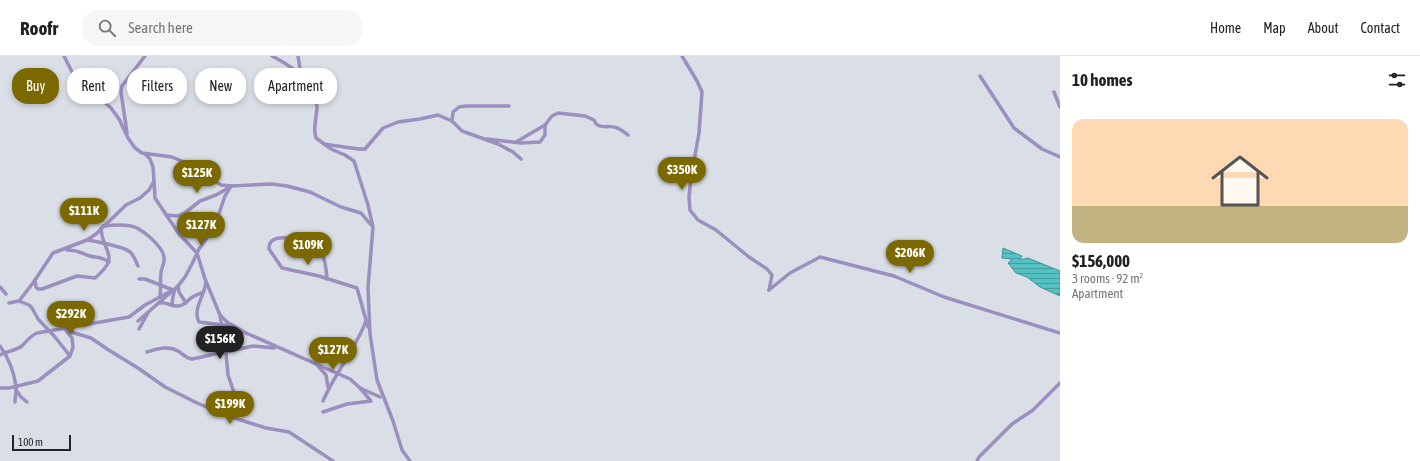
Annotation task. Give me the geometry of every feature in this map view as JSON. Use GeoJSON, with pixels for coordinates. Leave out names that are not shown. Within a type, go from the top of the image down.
{"type":"FeatureCollection","features":[{"type":"Feature","properties":{"kind":"street"},"geometry":{"type":"LineString","coordinates":[[64,56],[74,76],[111,108],[119,119],[128,138],[135,148],[150,159],[153,167],[155,198],[183,239],[197,253],[206,281],[220,314],[227,351],[228,375],[237,401]]}},
{"type":"Feature","properties":{"kind":"street"},"geometry":{"type":"LineString","coordinates":[[128,138],[121,92],[122,86],[144,56]]}},
{"type":"Feature","properties":{"kind":"street"},"geometry":{"type":"LineString","coordinates":[[272,56],[293,68]]}},
{"type":"Feature","properties":{"kind":"street"},"geometry":{"type":"LineString","coordinates":[[298,56],[300,68]]}},
{"type":"Feature","properties":{"kind":"street"},"geometry":{"type":"LineString","coordinates":[[682,56],[702,92],[699,133],[690,178],[690,210],[698,220],[716,230],[749,257],[767,269],[772,276],[769,290],[790,273],[820,257],[894,276],[944,297],[1060,333]]}},
{"type":"Feature","properties":{"kind":"street"},"geometry":{"type":"LineString","coordinates":[[980,76],[1014,128],[1042,149],[1060,157]]}},
{"type":"Feature","properties":{"kind":"street"},"geometry":{"type":"LineString","coordinates":[[1060,99],[1054,92],[1060,107]]}},
{"type":"Feature","properties":{"kind":"street"},"geometry":{"type":"LineString","coordinates":[[316,104],[316,138],[322,144],[354,161],[368,205],[373,227],[368,288],[370,334],[377,380],[393,421],[402,450],[410,461]]}},
{"type":"Feature","properties":{"kind":"street"},"geometry":{"type":"LineString","coordinates":[[452,121],[453,112],[459,107],[509,106]]}},
{"type":"Feature","properties":{"kind":"street"},"geometry":{"type":"LineString","coordinates":[[515,142],[545,125],[552,116],[558,113],[585,116],[594,120],[595,124],[600,127],[617,127],[628,135]]}},
{"type":"Feature","properties":{"kind":"street"},"geometry":{"type":"LineString","coordinates":[[322,144],[338,145],[361,150],[365,148],[383,128],[398,122],[438,115],[452,121],[462,132],[476,138],[498,144],[513,152],[520,159]]}},
{"type":"Feature","properties":{"kind":"street"},"geometry":{"type":"LineString","coordinates":[[476,138],[515,142],[540,142],[545,135],[545,125]]}},
{"type":"Feature","properties":{"kind":"street"},"geometry":{"type":"LineString","coordinates":[[145,154],[172,157],[184,162],[221,185],[271,184],[287,186],[310,192],[341,207],[362,213],[373,227]]}},
{"type":"Feature","properties":{"kind":"street"},"geometry":{"type":"LineString","coordinates":[[19,302],[53,253],[77,245],[96,234],[126,205],[140,198],[149,190],[154,180]]}},
{"type":"Feature","properties":{"kind":"street"},"geometry":{"type":"LineString","coordinates":[[166,214],[178,216],[186,212],[200,201],[216,195],[231,186]]}},
{"type":"Feature","properties":{"kind":"street"},"geometry":{"type":"LineString","coordinates":[[172,305],[172,296],[192,264],[197,253],[214,228],[223,201],[231,186]]}},
{"type":"Feature","properties":{"kind":"street"},"geometry":{"type":"LineString","coordinates":[[102,227],[130,225],[136,227],[156,243],[163,252],[165,260],[161,276],[162,285],[160,297],[157,304]]}},
{"type":"Feature","properties":{"kind":"street"},"geometry":{"type":"LineString","coordinates":[[35,281],[36,287],[38,289],[42,289],[77,276],[95,278],[106,268],[109,262],[109,254],[102,238],[102,227]]}},
{"type":"Feature","properties":{"kind":"street"},"geometry":{"type":"LineString","coordinates":[[327,279],[323,255],[317,247],[310,242],[293,238],[278,238],[270,243],[269,249],[282,268],[357,288],[370,334]]}},
{"type":"Feature","properties":{"kind":"street"},"geometry":{"type":"LineString","coordinates":[[86,240],[117,246],[130,251],[138,266]]}},
{"type":"Feature","properties":{"kind":"street"},"geometry":{"type":"LineString","coordinates":[[60,250],[79,251],[89,256],[102,258],[109,262]]}},
{"type":"Feature","properties":{"kind":"street"},"geometry":{"type":"LineString","coordinates":[[139,279],[145,279],[176,288],[186,303]]}},
{"type":"Feature","properties":{"kind":"street"},"geometry":{"type":"LineString","coordinates":[[206,281],[197,310],[197,319],[199,322],[233,326],[338,374],[350,380],[360,388],[371,401],[347,404],[323,412]]}},
{"type":"Feature","properties":{"kind":"street"},"geometry":{"type":"LineString","coordinates":[[0,287],[6,294]]}},
{"type":"Feature","properties":{"kind":"street"},"geometry":{"type":"LineString","coordinates":[[0,355],[22,346],[34,335],[129,318],[145,305],[176,288]]}},
{"type":"Feature","properties":{"kind":"street"},"geometry":{"type":"LineString","coordinates":[[138,321],[176,288]]}},
{"type":"Feature","properties":{"kind":"street"},"geometry":{"type":"LineString","coordinates":[[157,304],[165,302],[179,306],[186,303],[193,296],[203,292]]}},
{"type":"Feature","properties":{"kind":"street"},"geometry":{"type":"LineString","coordinates":[[9,304],[19,302],[29,305],[38,319],[70,356]]}},
{"type":"Feature","properties":{"kind":"street"},"geometry":{"type":"LineString","coordinates":[[139,329],[147,317],[148,312]]}},
{"type":"Feature","properties":{"kind":"street"},"geometry":{"type":"LineString","coordinates":[[220,314],[233,326]]}},
{"type":"Feature","properties":{"kind":"street"},"geometry":{"type":"LineString","coordinates":[[54,320],[71,332],[91,338],[165,387],[197,403],[231,417],[266,428],[289,432],[333,461]]}},
{"type":"Feature","properties":{"kind":"street"},"geometry":{"type":"LineString","coordinates":[[323,401],[328,388],[338,374],[360,335],[366,321]]}},
{"type":"Feature","properties":{"kind":"street"},"geometry":{"type":"LineString","coordinates":[[0,388],[16,388],[38,381],[70,356],[74,348],[72,338],[65,329]]}},
{"type":"Feature","properties":{"kind":"street"},"geometry":{"type":"LineString","coordinates":[[0,346],[5,352],[16,388],[21,397],[27,402]]}},
{"type":"Feature","properties":{"kind":"street"},"geometry":{"type":"LineString","coordinates":[[147,352],[159,348],[169,348],[178,350],[186,357],[192,359],[259,346],[281,349]]}},
{"type":"Feature","properties":{"kind":"street"},"geometry":{"type":"LineString","coordinates":[[316,364],[326,375],[328,388]]}},
{"type":"Feature","properties":{"kind":"street"},"geometry":{"type":"LineString","coordinates":[[977,461],[979,457],[1012,424],[1033,410],[1060,383]]}},
{"type":"Feature","properties":{"kind":"street"},"geometry":{"type":"LineString","coordinates":[[15,402],[16,388]]}},
{"type":"Feature","properties":{"kind":"street"},"geometry":{"type":"LineString","coordinates":[[360,388],[380,397]]}},
{"type":"Feature","properties":{"kind":"water"},"geometry":{"type":"Polygon","coordinates":[[[1003,248],[1022,256],[1020,260],[1028,258],[1060,271],[1060,296],[1040,287],[1027,277],[1016,273],[1008,263],[1012,259],[1002,258],[1003,248]]]}}]}
